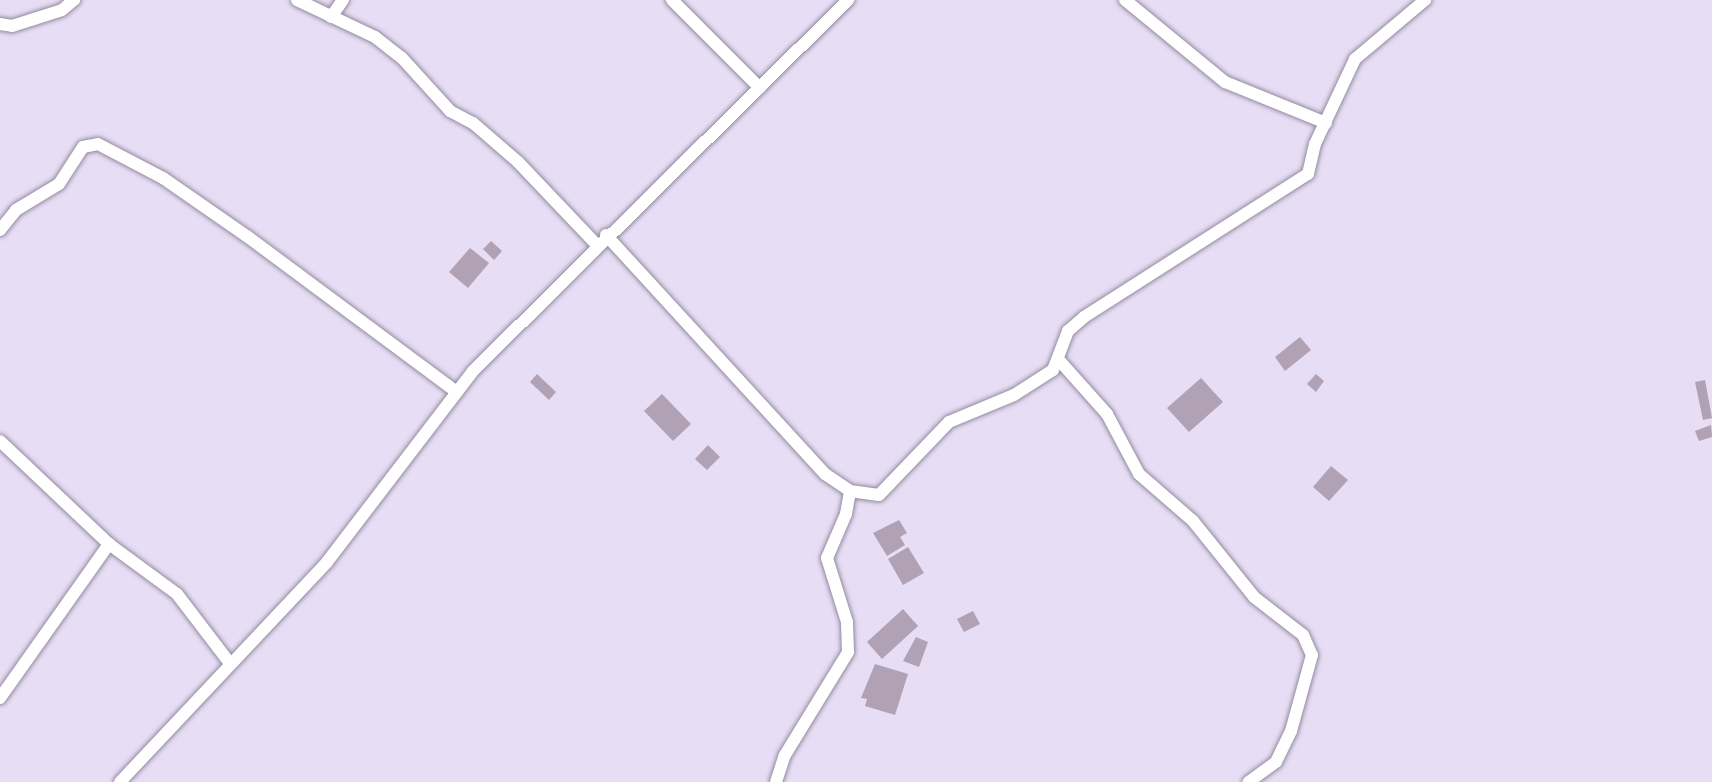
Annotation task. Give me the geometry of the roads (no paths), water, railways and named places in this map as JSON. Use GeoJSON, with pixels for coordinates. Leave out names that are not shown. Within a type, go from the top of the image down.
{"type":"FeatureCollection","features":[{"type":"Feature","properties":{"kind":"street"},"geometry":{"type":"LineString","coordinates":[[0,24],[12,26],[62,10],[74,0]]}},
{"type":"Feature","properties":{"kind":"street"},"geometry":{"type":"LineString","coordinates":[[297,0],[375,37],[402,58],[450,111],[473,123],[602,240],[825,474],[850,491],[879,495],[949,422],[1014,395],[1053,370],[1068,331],[1084,317],[1308,174],[1326,123],[1355,59],[1425,0]]}},
{"type":"Feature","properties":{"kind":"street"},"geometry":{"type":"LineString","coordinates":[[331,17],[343,0]]}},
{"type":"Feature","properties":{"kind":"street"},"geometry":{"type":"LineString","coordinates":[[672,0],[760,88]]}},
{"type":"Feature","properties":{"kind":"street"},"geometry":{"type":"LineString","coordinates":[[120,782],[229,662],[327,562],[457,392],[602,240],[848,0]]}},
{"type":"Feature","properties":{"kind":"street"},"geometry":{"type":"LineString","coordinates":[[1125,0],[1225,82],[1326,123]]}},
{"type":"Feature","properties":{"kind":"street"},"geometry":{"type":"LineString","coordinates":[[0,230],[16,210],[59,184],[83,147],[98,144],[163,178],[236,228],[457,392]]}},
{"type":"Feature","properties":{"kind":"street"},"geometry":{"type":"LineString","coordinates":[[1058,359],[1107,414],[1126,457],[1139,474],[1193,521],[1254,597],[1303,635],[1312,655],[1291,731],[1276,762],[1248,782]]}},
{"type":"Feature","properties":{"kind":"street"},"geometry":{"type":"LineString","coordinates":[[0,441],[109,544],[177,594],[229,662]]}},
{"type":"Feature","properties":{"kind":"street"},"geometry":{"type":"LineString","coordinates":[[776,782],[785,755],[848,652],[847,622],[827,558],[846,514],[850,491]]}},
{"type":"Feature","properties":{"kind":"street"},"geometry":{"type":"LineString","coordinates":[[0,698],[109,544]]}}]}
